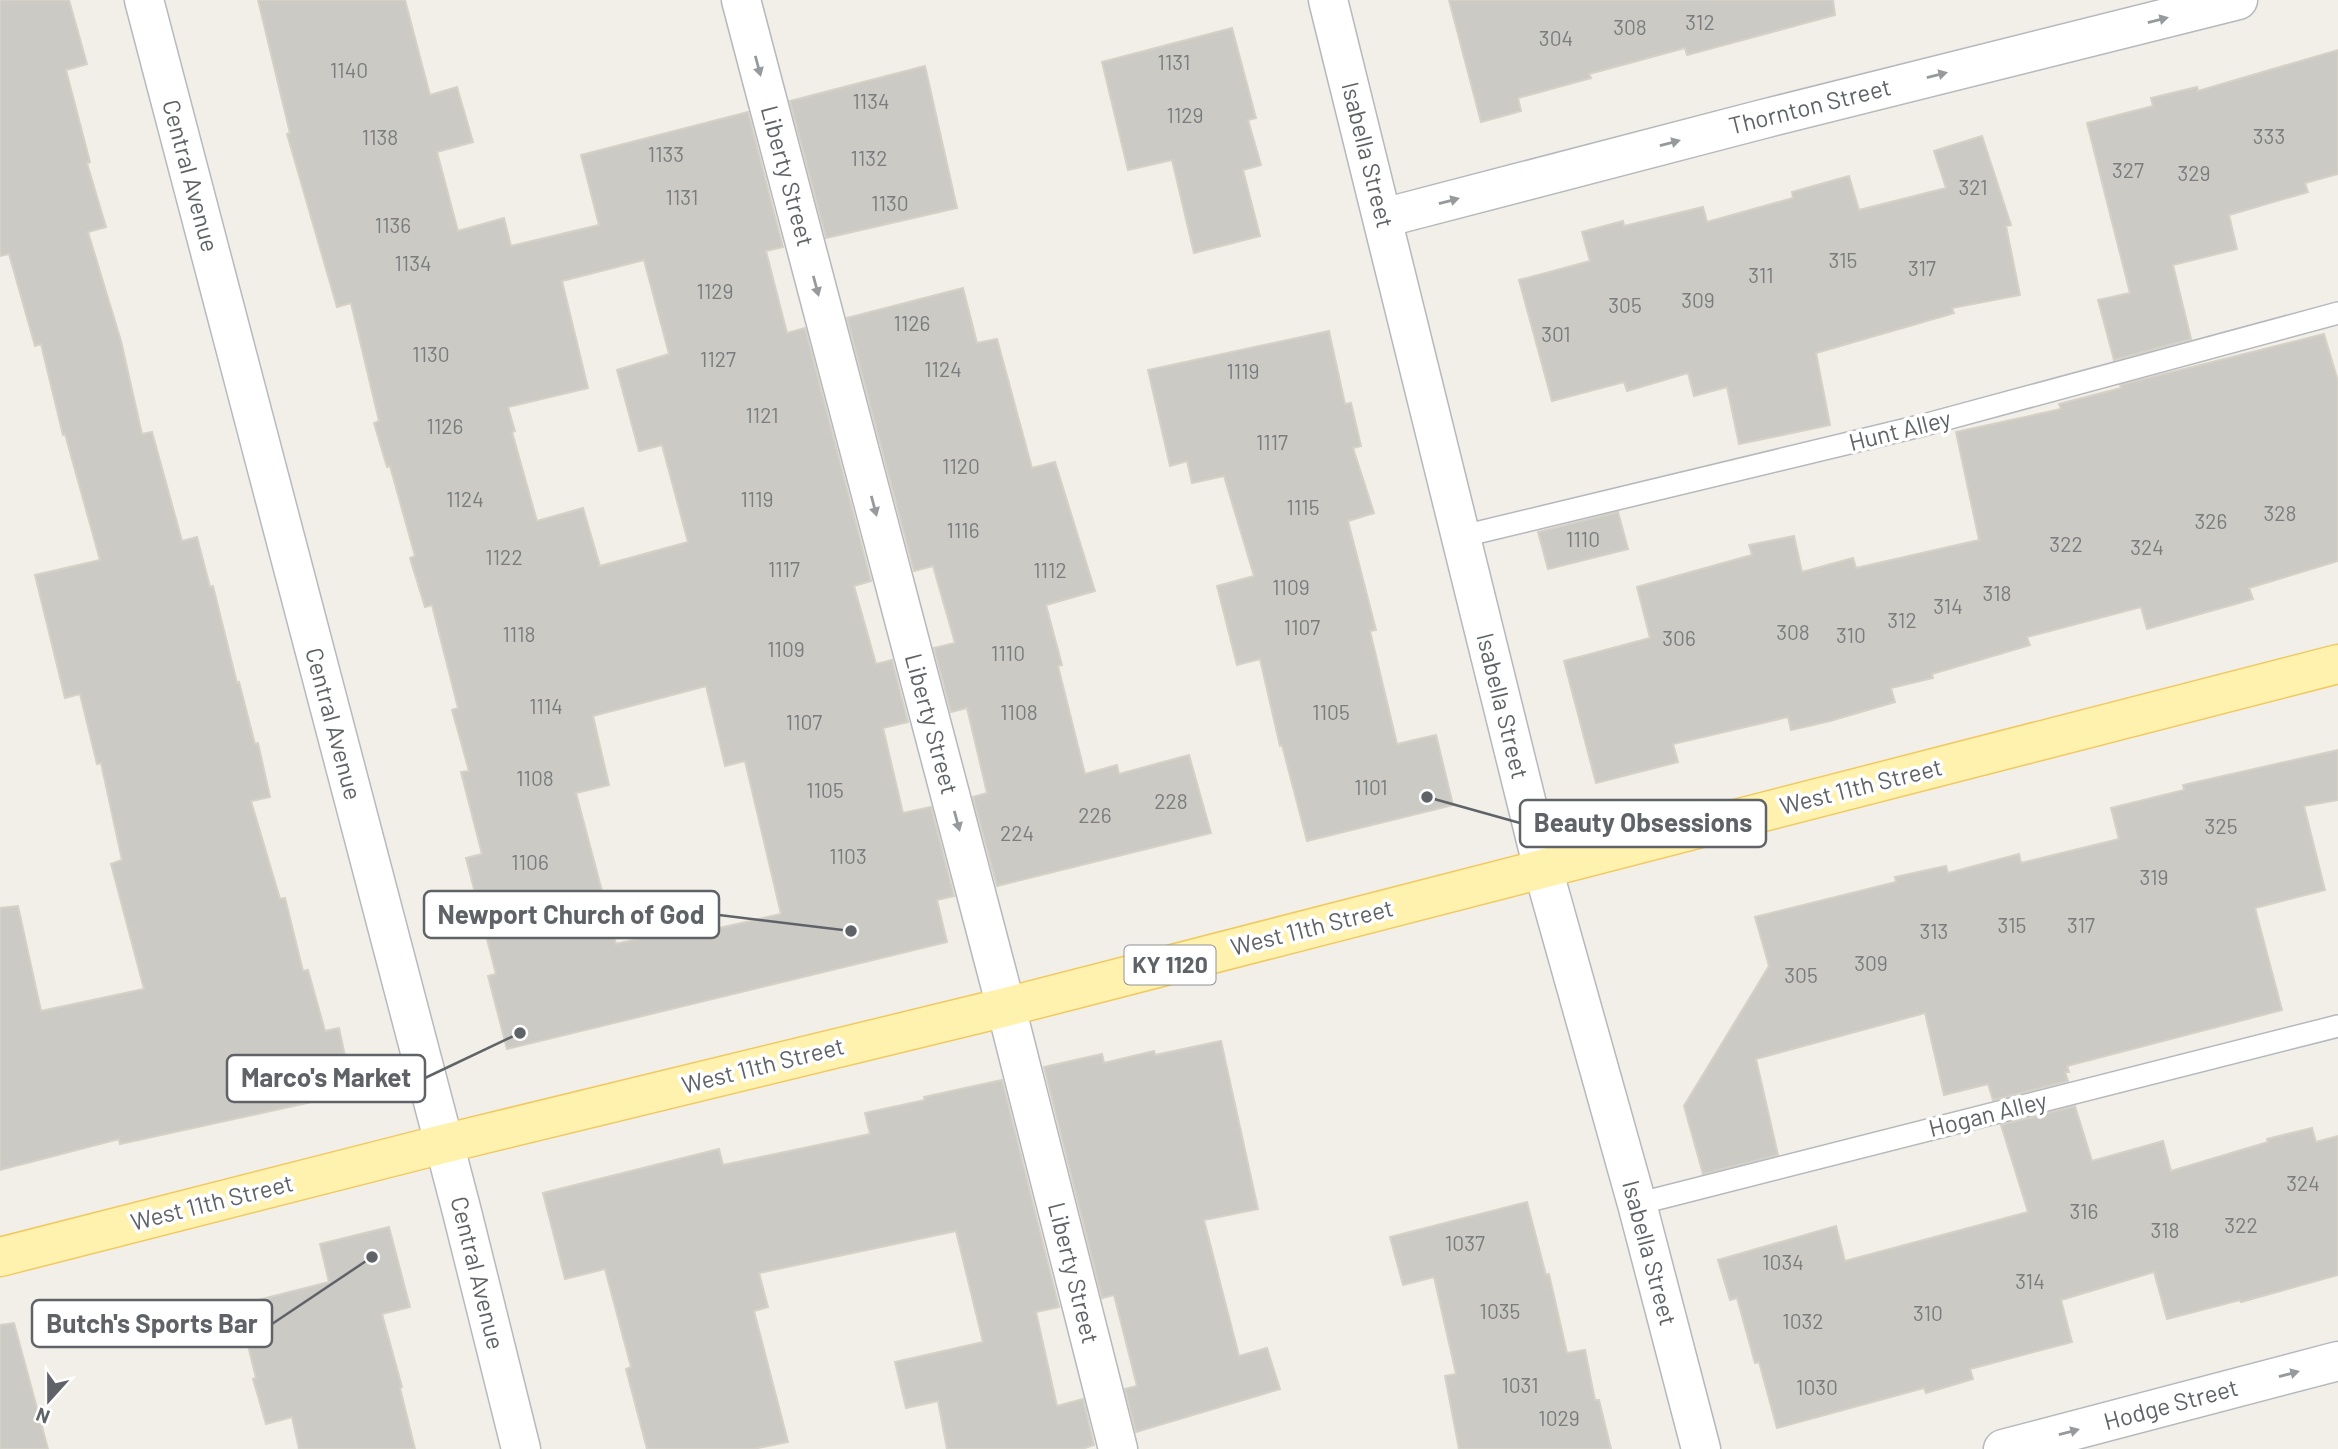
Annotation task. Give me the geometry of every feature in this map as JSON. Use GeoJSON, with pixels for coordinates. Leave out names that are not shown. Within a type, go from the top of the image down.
{"type":"FeatureCollection","features":[{"type":"Feature","properties":{"kind":"main road","name":"West 11th Street"},"geometry":{"type":"LineString","coordinates":[[0,1257],[443,1143],[1006,1007],[2338,664]]}},
{"type":"Feature","properties":{"kind":"street","name":"Central Avenue"},"geometry":{"type":"LineString","coordinates":[[144,0],[521,1449]]}},
{"type":"Feature","properties":{"kind":"street","name":"Liberty Street"},"geometry":{"type":"LineString","coordinates":[[741,0],[1006,1007],[1118,1449]]}},
{"type":"Feature","properties":{"kind":"street","name":"Isabella Street"},"geometry":{"type":"LineString","coordinates":[[1328,0],[1543,869],[1637,1203],[1701,1449]]}},
{"type":"Feature","properties":{"kind":"street","name":"Thornton Street"},"geometry":{"type":"LineString","coordinates":[[1383,218],[2238,0]]}},
{"type":"Feature","properties":{"kind":"street","name":"Hodge Street"},"geometry":{"type":"LineString","coordinates":[[2003,1449],[2338,1361]]}},
{"type":"Feature","properties":{"kind":"lane","name":"Hunt Alley"},"geometry":{"type":"LineString","coordinates":[[1459,537],[1924,425],[2338,313]]}},
{"type":"Feature","properties":{"kind":"lane","name":"Hogan Alley"},"geometry":{"type":"LineString","coordinates":[[1637,1203],[2338,1026]]}},
{"type":"Feature","properties":{"kind":"building"},"geometry":{"type":"Polygon","coordinates":[[[0,0],[69,0],[87,64],[66,70],[90,162],[87,163],[106,227],[88,232],[121,341],[142,434],[152,432],[182,541],[197,537],[210,587],[213,586],[237,683],[239,682],[255,744],[258,743],[270,797],[251,801],[280,899],[285,898],[303,971],[308,970],[325,1031],[339,1028],[353,1093],[120,1144],[119,1139],[0,1170],[0,908],[18,906],[41,1011],[144,989],[111,864],[122,860],[101,763],[97,764],[80,694],[65,698],[35,575],[100,560],[65,434],[63,435],[41,344],[35,346],[9,254],[0,256],[0,0]]]}},
{"type":"Feature","properties":{"kind":"building"},"geometry":{"type":"Polygon","coordinates":[[[258,0],[405,0],[430,95],[457,87],[473,142],[437,152],[458,231],[504,218],[511,246],[599,225],[581,155],[748,112],[783,247],[766,251],[787,333],[805,328],[871,581],[854,586],[876,664],[892,660],[908,722],[883,728],[903,813],[931,807],[954,896],[937,900],[947,942],[507,1049],[488,976],[496,974],[466,858],[482,854],[461,772],[469,771],[452,710],[458,708],[432,605],[425,607],[410,558],[415,556],[390,466],[387,467],[374,423],[379,421],[351,303],[337,307],[287,134],[290,133],[258,0]],[[644,260],[562,281],[588,388],[508,407],[515,431],[512,432],[537,521],[583,508],[600,566],[688,542],[662,445],[639,451],[617,370],[669,354],[644,260]],[[706,686],[593,716],[609,785],[576,793],[616,944],[691,926],[693,934],[781,914],[745,761],[725,766],[706,686]]]}},
{"type":"Feature","properties":{"kind":"building"},"geometry":{"type":"Polygon","coordinates":[[[1449,0],[1833,0],[1835,15],[1687,55],[1685,48],[1589,74],[1591,78],[1518,98],[1521,111],[1481,122],[1449,0]]]}},
{"type":"Feature","properties":{"kind":"building"},"geometry":{"type":"Polygon","coordinates":[[[1232,28],[1256,118],[1248,120],[1261,165],[1243,170],[1260,236],[1194,253],[1172,160],[1128,170],[1102,62],[1232,28]]]}},
{"type":"Feature","properties":{"kind":"building"},"geometry":{"type":"Polygon","coordinates":[[[2338,50],[2338,174],[2305,183],[2308,192],[2229,215],[2237,249],[2173,265],[2191,339],[2114,360],[2098,300],[2130,293],[2087,123],[2153,106],[2151,98],[2197,87],[2198,91],[2338,50]]]}},
{"type":"Feature","properties":{"kind":"building"},"geometry":{"type":"Polygon","coordinates":[[[925,66],[957,208],[826,238],[790,101],[925,66]]]}},
{"type":"Feature","properties":{"kind":"building"},"geometry":{"type":"Polygon","coordinates":[[[1982,136],[2011,225],[2006,226],[2020,295],[1952,308],[1954,313],[1816,353],[1830,425],[1739,444],[1727,387],[1694,396],[1688,373],[1627,391],[1624,382],[1552,401],[1519,280],[1590,261],[1582,232],[1623,221],[1624,226],[1703,207],[1707,222],[1793,198],[1792,192],[1849,176],[1859,210],[1946,188],[1934,151],[1982,136]]]}},
{"type":"Feature","properties":{"kind":"building"},"geometry":{"type":"Polygon","coordinates":[[[963,288],[977,343],[997,339],[1032,468],[1055,462],[1095,591],[1046,605],[1085,774],[1117,765],[1119,774],[1189,755],[1211,833],[997,886],[973,797],[987,793],[967,708],[951,712],[934,648],[955,643],[933,566],[914,571],[847,318],[963,288]]]}},
{"type":"Feature","properties":{"kind":"building"},"geometry":{"type":"Polygon","coordinates":[[[1329,331],[1345,404],[1351,403],[1361,446],[1353,448],[1374,513],[1348,521],[1376,630],[1370,631],[1397,744],[1436,735],[1453,805],[1307,841],[1282,745],[1280,746],[1260,659],[1237,665],[1217,586],[1254,576],[1224,476],[1192,483],[1187,461],[1170,466],[1148,370],[1329,331]]]}},
{"type":"Feature","properties":{"kind":"building"},"geometry":{"type":"Polygon","coordinates":[[[2324,334],[2338,381],[2338,561],[2249,588],[2253,599],[2147,629],[2141,607],[2027,637],[2030,645],[1932,674],[1933,678],[1891,688],[1895,702],[1791,730],[1788,717],[1673,744],[1678,762],[1596,783],[1564,661],[1650,638],[1637,587],[1752,555],[1749,545],[1794,536],[1802,572],[1853,558],[1856,568],[1979,540],[1956,432],[2061,409],[2059,404],[2121,388],[2120,385],[2324,334]]]}},
{"type":"Feature","properties":{"kind":"building"},"geometry":{"type":"Polygon","coordinates":[[[1618,512],[1628,549],[1548,569],[1538,532],[1618,512]]]}},
{"type":"Feature","properties":{"kind":"building"},"geometry":{"type":"Polygon","coordinates":[[[2338,750],[2338,800],[2304,806],[2325,890],[2255,908],[2282,1010],[2067,1066],[2069,1072],[2065,1072],[2068,1081],[1993,1100],[1988,1084],[1944,1095],[1925,1013],[1756,1059],[1778,1155],[1703,1174],[1684,1106],[1769,966],[1755,917],[1896,882],[1895,877],[1946,866],[1948,873],[2019,854],[2021,863],[2119,839],[2111,808],[2184,790],[2183,785],[2338,750]]]}},
{"type":"Feature","properties":{"kind":"building"},"geometry":{"type":"Polygon","coordinates":[[[1221,1041],[1258,1209],[1204,1220],[1239,1356],[1267,1348],[1280,1389],[1136,1432],[1125,1389],[1137,1386],[1114,1295],[1102,1298],[1044,1067],[1102,1054],[1104,1063],[1154,1051],[1155,1055],[1221,1041]]]}},
{"type":"Feature","properties":{"kind":"building"},"geometry":{"type":"Polygon","coordinates":[[[1002,1080],[1059,1307],[1036,1312],[1057,1406],[1083,1399],[1094,1445],[1082,1449],[947,1449],[938,1401],[906,1408],[895,1362],[983,1342],[956,1231],[759,1273],[768,1307],[754,1311],[788,1442],[753,1449],[647,1449],[626,1369],[631,1367],[605,1269],[565,1279],[543,1193],[719,1149],[723,1165],[870,1134],[865,1113],[1002,1080]]]}},
{"type":"Feature","properties":{"kind":"building"},"geometry":{"type":"Polygon","coordinates":[[[2075,1106],[2092,1161],[2163,1141],[2171,1171],[2268,1142],[2267,1139],[2312,1128],[2316,1142],[2338,1136],[2338,1275],[2167,1319],[2154,1272],[2061,1300],[2072,1342],[1970,1369],[1973,1379],[1926,1393],[1924,1388],[1777,1428],[1759,1362],[1755,1363],[1737,1298],[1730,1300],[1718,1260],[1836,1226],[1845,1261],[2028,1212],[2001,1125],[2075,1106]]]}},
{"type":"Feature","properties":{"kind":"building"},"geometry":{"type":"Polygon","coordinates":[[[1527,1202],[1546,1275],[1549,1274],[1567,1353],[1585,1350],[1595,1400],[1599,1400],[1611,1449],[1459,1449],[1445,1376],[1456,1374],[1434,1277],[1403,1285],[1390,1237],[1527,1202]]]}},
{"type":"Feature","properties":{"kind":"building"},"geometry":{"type":"Polygon","coordinates":[[[389,1227],[410,1307],[382,1314],[415,1449],[299,1449],[292,1417],[266,1424],[253,1379],[256,1378],[238,1305],[329,1282],[320,1244],[389,1227]]]}},
{"type":"Feature","properties":{"kind":"building"},"geometry":{"type":"Polygon","coordinates":[[[14,1323],[48,1449],[0,1449],[0,1325],[14,1323]]]}},
{"type":"Feature","properties":{"kind":"place","name":"Beauty Obsessions"},"geometry":{"type":"Point","coordinates":[1427,797]}},
{"type":"Feature","properties":{"kind":"place","name":"Newport Church of God"},"geometry":{"type":"Point","coordinates":[851,931]}},
{"type":"Feature","properties":{"kind":"place","name":"Marco's Market"},"geometry":{"type":"Point","coordinates":[520,1033]}},
{"type":"Feature","properties":{"kind":"place","name":"Butch's Sports Bar"},"geometry":{"type":"Point","coordinates":[372,1257]}}]}
